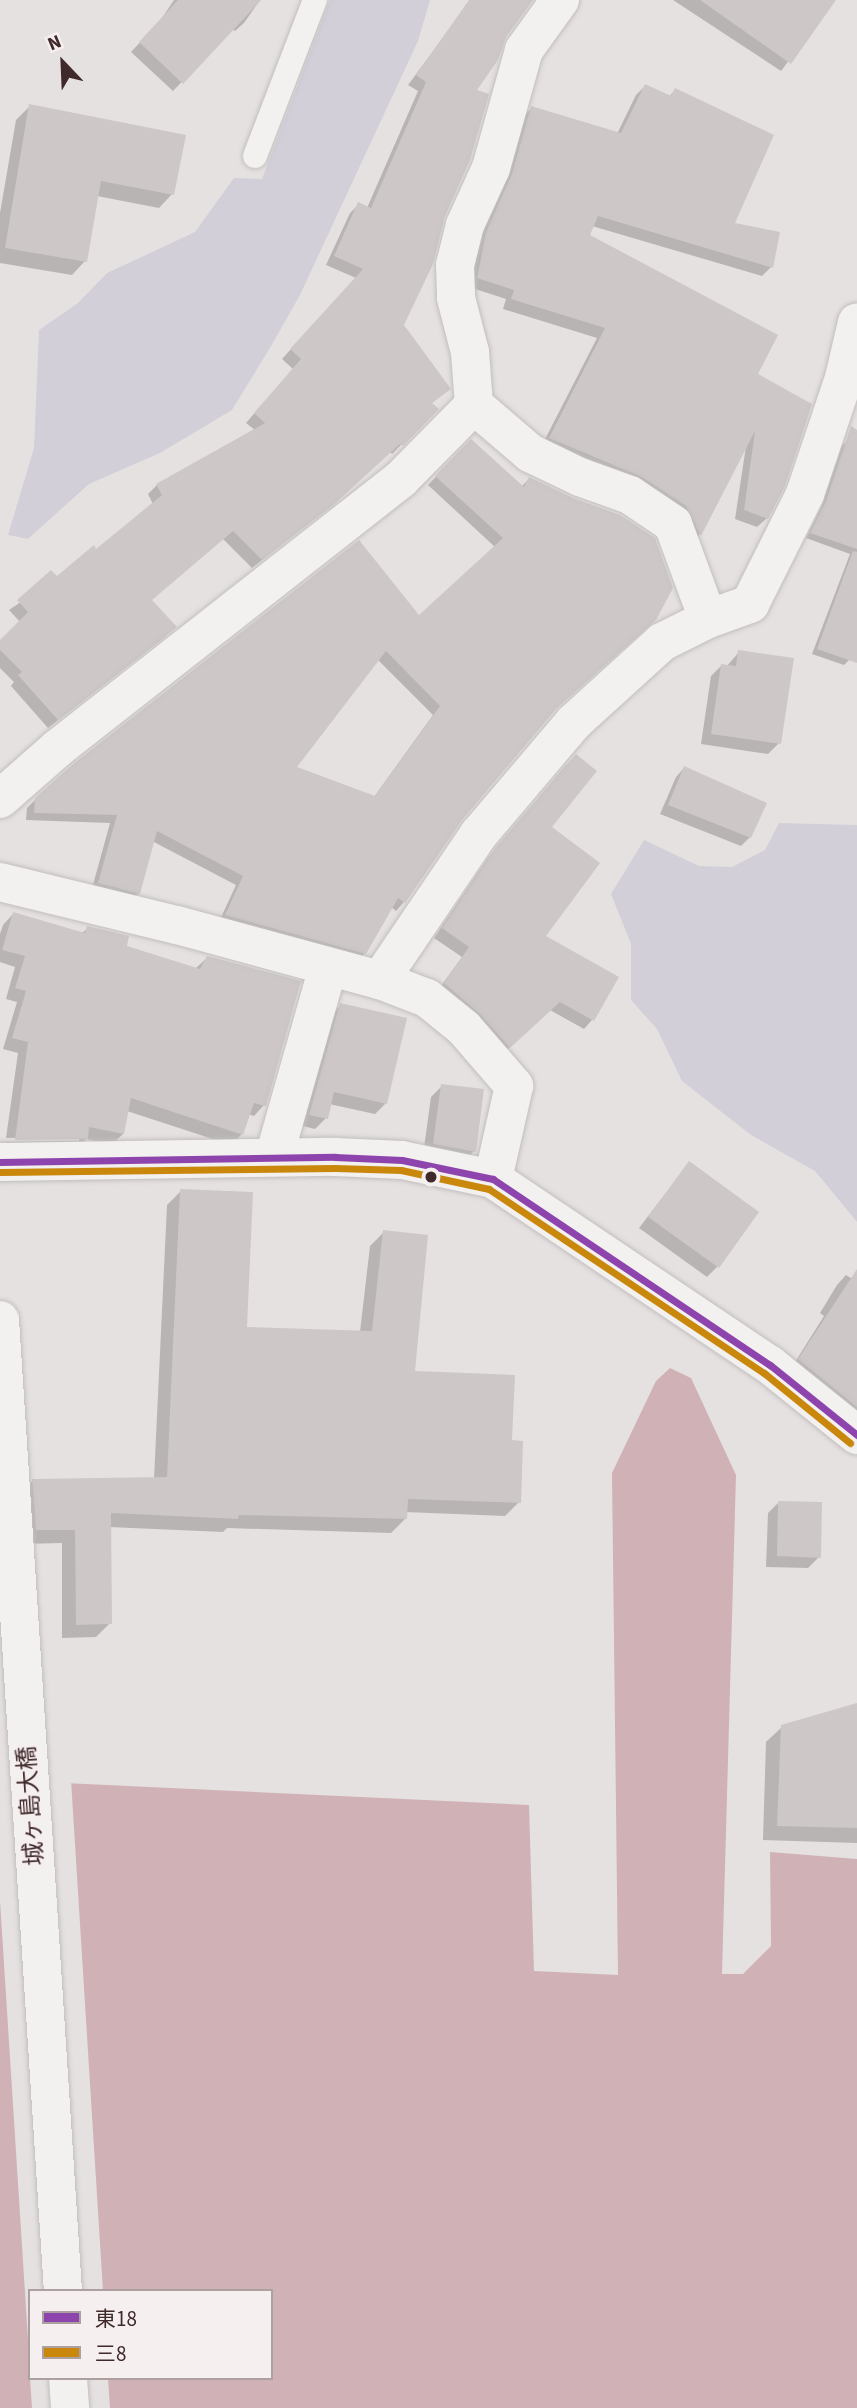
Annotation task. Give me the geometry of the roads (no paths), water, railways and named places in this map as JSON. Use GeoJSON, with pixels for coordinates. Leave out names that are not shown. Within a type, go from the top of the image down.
{"type":"FeatureCollection","features":[{"type":"Feature","properties":{"kind":"street"},"geometry":{"type":"LineString","coordinates":[[560,0],[524,50],[491,168],[465,225],[455,265],[456,298],[470,352],[474,405],[530,453],[580,477],[630,495],[673,524],[708,619]]}},
{"type":"Feature","properties":{"kind":"street"},"geometry":{"type":"LineString","coordinates":[[380,980],[479,834],[573,723],[662,642],[708,619],[750,604],[799,507],[844,378],[857,322]]}},
{"type":"Feature","properties":{"kind":"street"},"geometry":{"type":"LineString","coordinates":[[0,799],[58,748],[401,479],[474,405]]}},
{"type":"Feature","properties":{"kind":"street"},"geometry":{"type":"LineString","coordinates":[[0,882],[177,925],[380,980],[427,998],[464,1028],[514,1086],[493,1180]]}},
{"type":"Feature","properties":{"kind":"street"},"geometry":{"type":"LineString","coordinates":[[274,1157],[328,967]]}},
{"type":"Feature","properties":{"kind":"street"},"geometry":{"type":"LineString","coordinates":[[0,1162],[274,1157],[402,1160],[493,1180],[770,1365],[857,1435]]}},
{"type":"Feature","properties":{"kind":"street","name":"城ヶ島大橋"},"geometry":{"type":"LineString","coordinates":[[0,1320],[62,2289]]}},
{"type":"Feature","properties":{"kind":"street"},"geometry":{"type":"LineString","coordinates":[[68,2380],[70,2408]]}},
{"type":"Feature","properties":{"kind":"lane"},"geometry":{"type":"LineString","coordinates":[[255,156],[314,0]]}}]}
